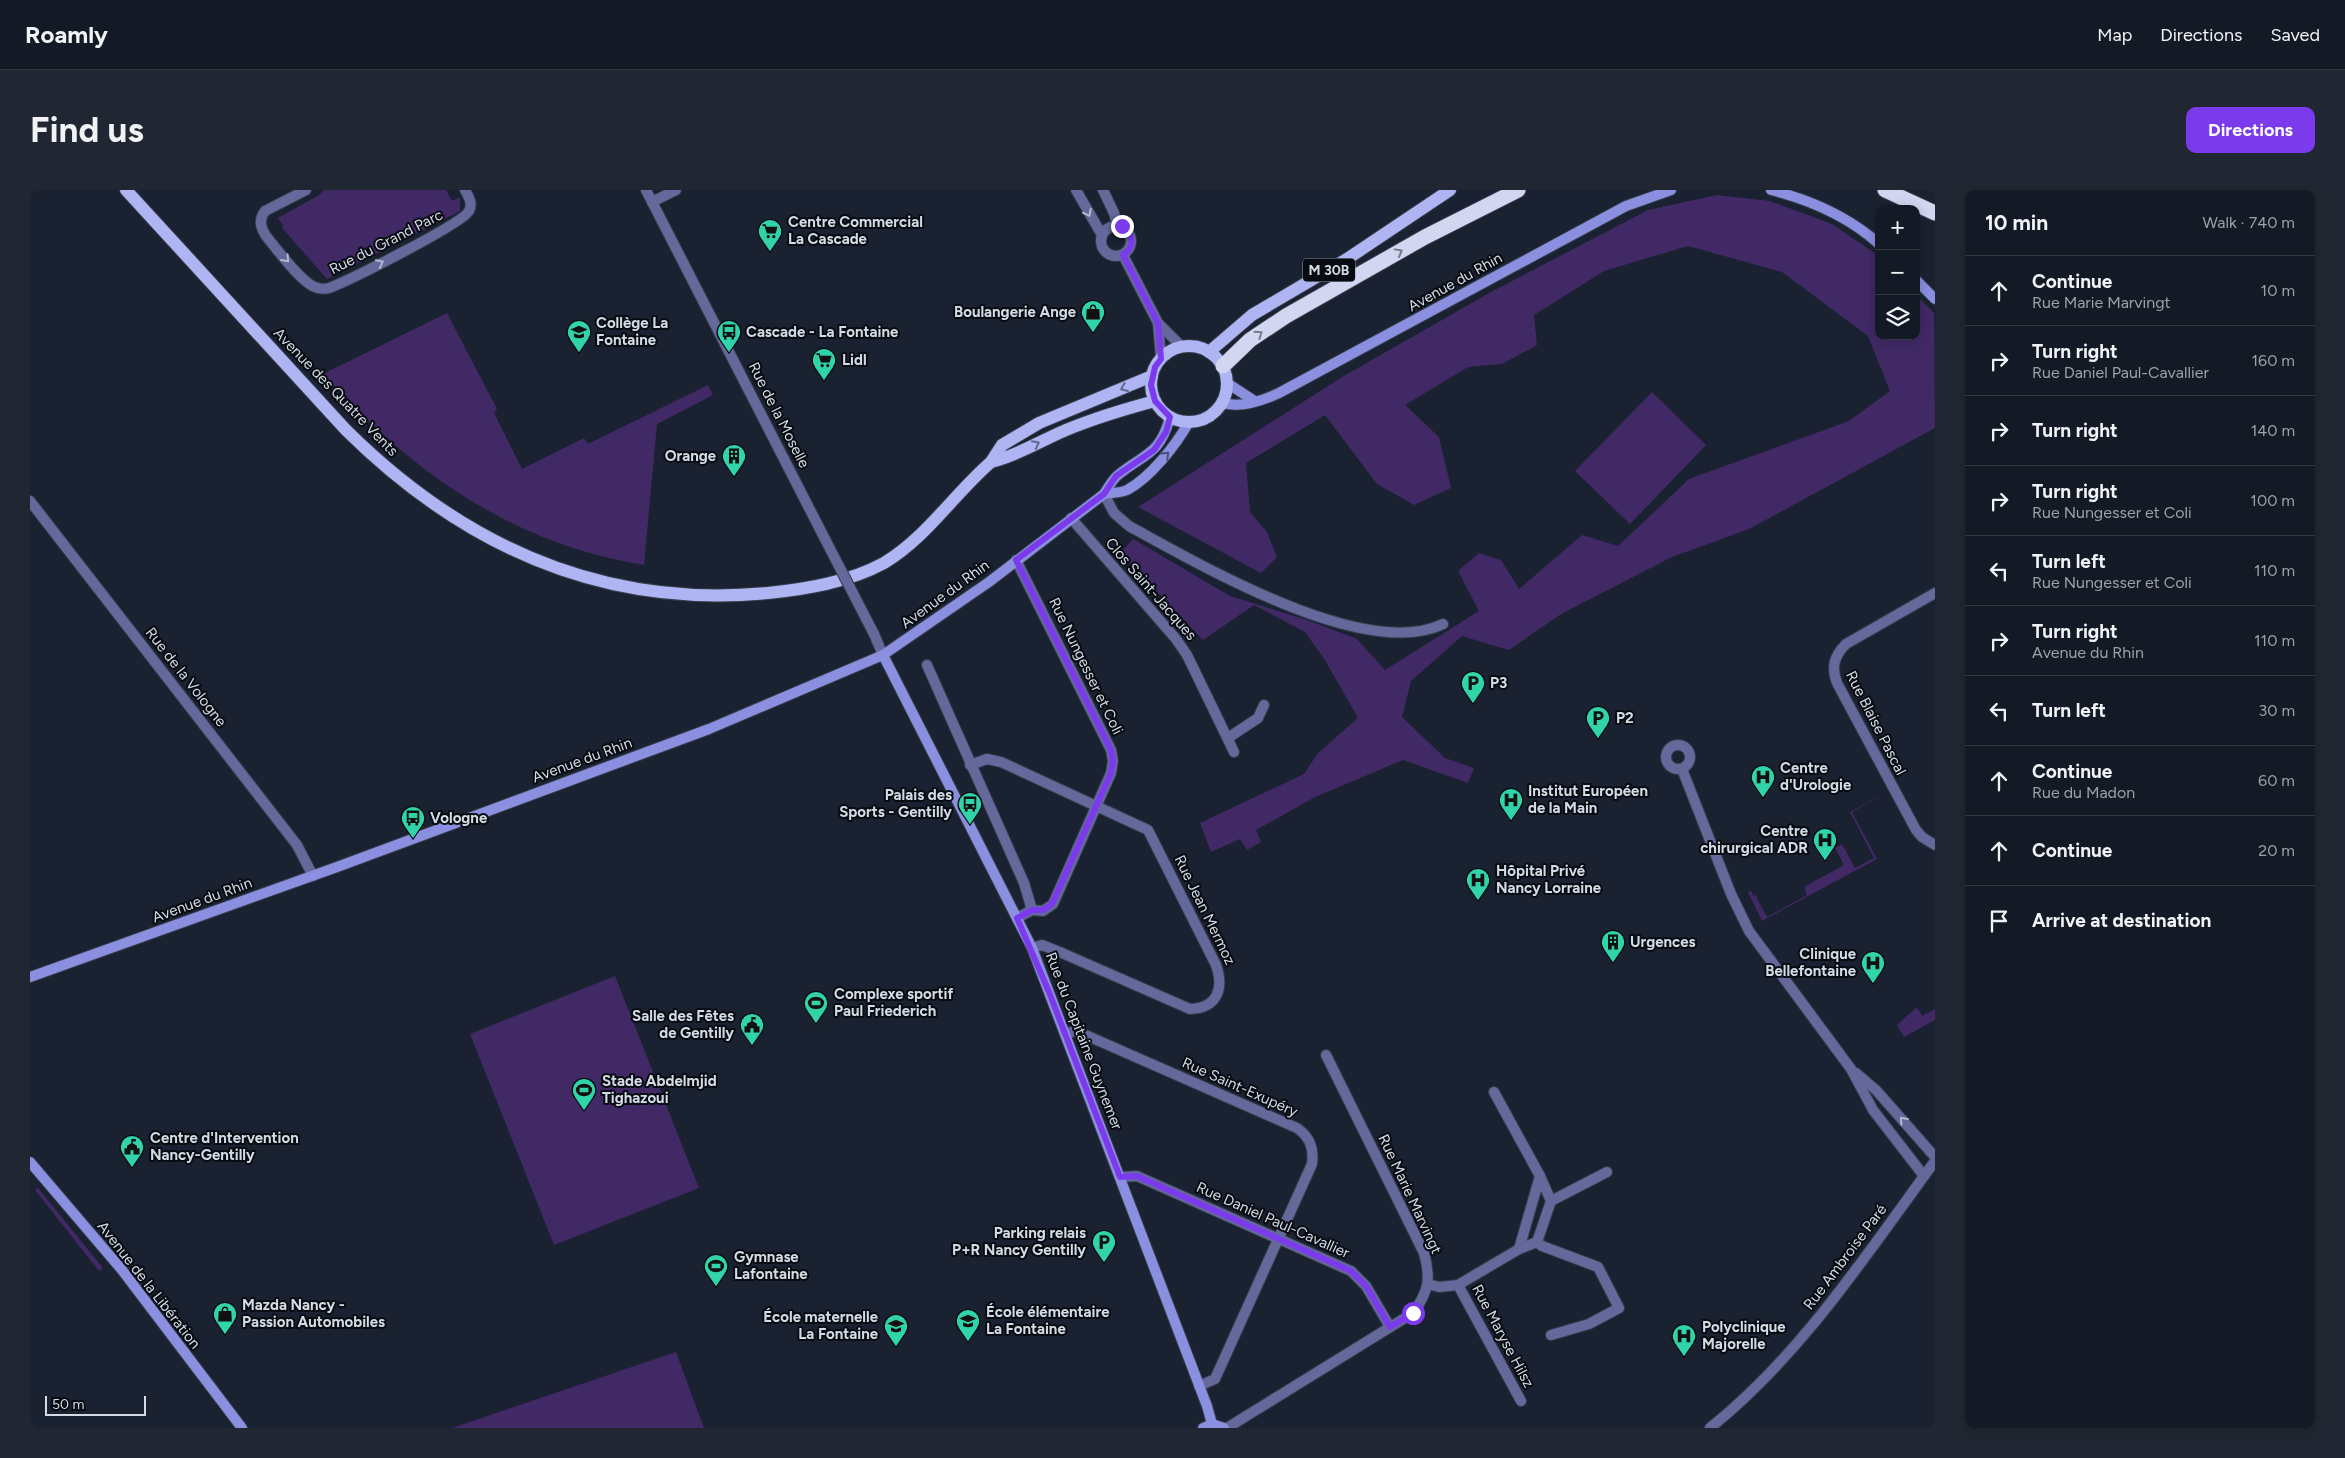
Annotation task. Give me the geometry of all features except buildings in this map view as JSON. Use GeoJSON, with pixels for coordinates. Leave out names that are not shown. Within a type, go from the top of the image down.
{"type":"FeatureCollection","features":[{"type":"Feature","properties":{"kind":"highway"},"geometry":{"type":"LineString","coordinates":[[1222,366],[1250,340],[1286,316],[1425,237],[1518,190]]}},
{"type":"Feature","properties":{"kind":"highway"},"geometry":{"type":"LineString","coordinates":[[1885,190],[1935,212]]}},
{"type":"Feature","properties":{"kind":"main road","name":"Avenue des Quatre Vents"},"geometry":{"type":"LineString","coordinates":[[126,190],[302,384],[379,463],[419,495],[463,525],[521,554],[559,569],[612,584],[687,594],[756,594],[826,583],[869,570],[902,550],[991,462],[1002,445],[1039,423],[1152,376]]}},
{"type":"Feature","properties":{"kind":"main road","name":"M 30B"},"geometry":{"type":"LineString","coordinates":[[1209,352],[1252,314],[1348,259],[1450,190]]}},
{"type":"Feature","properties":{"kind":"main road","name":"Avenue du Rhin"},"geometry":{"type":"LineString","coordinates":[[1223,403],[1233,406],[1268,398],[1279,393],[1626,206],[1671,190]]}},
{"type":"Feature","properties":{"kind":"main road"},"geometry":{"type":"LineString","coordinates":[[1771,190],[1827,209],[1859,228],[1875,241]]}},
{"type":"Feature","properties":{"kind":"main road"},"geometry":{"type":"LineString","coordinates":[[1920,284],[1935,299]]}},
{"type":"Feature","properties":{"kind":"main road"},"geometry":{"type":"LineString","coordinates":[[1182,347],[1200,348],[1209,352],[1222,366],[1227,383],[1223,403],[1208,417],[1189,422],[1170,417],[1155,401],[1151,385],[1152,376],[1161,359],[1167,353],[1182,347]]}},
{"type":"Feature","properties":{"kind":"main road"},"geometry":{"type":"LineString","coordinates":[[1227,383],[1254,400]]}},
{"type":"Feature","properties":{"kind":"main road","name":"Avenue des Quatre Vents"},"geometry":{"type":"LineString","coordinates":[[991,462],[1014,456],[1036,444],[1114,412],[1155,401]]}},
{"type":"Feature","properties":{"kind":"main road","name":"Avenue du Rhin"},"geometry":{"type":"LineString","coordinates":[[30,977],[312,876],[709,729],[883,655],[920,631],[1104,494],[1116,476],[1154,450],[1166,432],[1170,417]]}},
{"type":"Feature","properties":{"kind":"main road","name":"Avenue du Rhin"},"geometry":{"type":"LineString","coordinates":[[1104,494],[1125,491],[1138,483],[1171,451],[1189,422]]}},
{"type":"Feature","properties":{"kind":"main road","name":"Rue du Capitaine Guynemer"},"geometry":{"type":"LineString","coordinates":[[883,655],[1032,948],[1200,1386],[1208,1426]]}},
{"type":"Feature","properties":{"kind":"main road","name":"Avenue de la Libération"},"geometry":{"type":"LineString","coordinates":[[30,1162],[122,1270],[242,1428]]}},
{"type":"Feature","properties":{"kind":"main road"},"geometry":{"type":"LineString","coordinates":[[1208,1426],[1226,1428]]}},
{"type":"Feature","properties":{"kind":"street","name":"Rue du Grand Parc"},"geometry":{"type":"LineString","coordinates":[[306,190],[265,211],[261,216],[260,223],[266,237],[310,286],[324,289],[348,279],[454,225],[463,218],[470,207],[465,190]]}},
{"type":"Feature","properties":{"kind":"street","name":"Rue de la Moselle"},"geometry":{"type":"LineString","coordinates":[[646,190],[874,634],[883,655]]}},
{"type":"Feature","properties":{"kind":"street"},"geometry":{"type":"LineString","coordinates":[[652,202],[676,190]]}},
{"type":"Feature","properties":{"kind":"street"},"geometry":{"type":"LineString","coordinates":[[1076,190],[1102,236]]}},
{"type":"Feature","properties":{"kind":"street"},"geometry":{"type":"LineString","coordinates":[[1103,190],[1114,212],[1117,226]]}},
{"type":"Feature","properties":{"kind":"street"},"geometry":{"type":"LineString","coordinates":[[1117,226],[1126,229],[1132,238],[1130,248],[1123,255],[1114,257],[1106,253],[1101,245],[1102,236],[1108,228],[1117,226]]}},
{"type":"Feature","properties":{"kind":"street"},"geometry":{"type":"LineString","coordinates":[[1123,255],[1158,323],[1182,347]]}},
{"type":"Feature","properties":{"kind":"street"},"geometry":{"type":"LineString","coordinates":[[1158,323],[1161,359]]}},
{"type":"Feature","properties":{"kind":"street"},"geometry":{"type":"LineString","coordinates":[[1104,494],[1114,513],[1129,526],[1232,582],[1298,609],[1355,627],[1396,633],[1420,631],[1443,624]]}},
{"type":"Feature","properties":{"kind":"street","name":"Rue de la Vologne"},"geometry":{"type":"LineString","coordinates":[[30,501],[297,844],[312,876]]}},
{"type":"Feature","properties":{"kind":"street","name":"Clos Saint-Jacques"},"geometry":{"type":"LineString","coordinates":[[1071,518],[1188,655],[1234,752]]}},
{"type":"Feature","properties":{"kind":"street","name":"Rue Nungesser et Coli"},"geometry":{"type":"LineString","coordinates":[[1016,560],[1111,750],[1113,761],[1111,773],[1052,904],[1043,910],[1032,910]]}},
{"type":"Feature","properties":{"kind":"street","name":"Rue Blaise Pascal"},"geometry":{"type":"LineString","coordinates":[[1935,593],[1846,644],[1836,657],[1834,672],[1840,690],[1905,812],[1922,837],[1935,845]]}},
{"type":"Feature","properties":{"kind":"street"},"geometry":{"type":"LineString","coordinates":[[927,665],[1024,883],[1032,910],[1017,918]]}},
{"type":"Feature","properties":{"kind":"street"},"geometry":{"type":"LineString","coordinates":[[1228,738],[1258,718],[1264,705]]}},
{"type":"Feature","properties":{"kind":"street","name":"Rue Jean Mermoz"},"geometry":{"type":"LineString","coordinates":[[970,765],[987,759],[1001,762],[1143,826],[1152,836],[1216,965],[1221,979],[1219,989],[1210,1004],[1201,1009],[1190,1009],[1042,945],[1032,948]]}},
{"type":"Feature","properties":{"kind":"street"},"geometry":{"type":"LineString","coordinates":[[1682,768],[1724,877],[1749,931],[1851,1069],[1873,1110],[1924,1176]]}},
{"type":"Feature","properties":{"kind":"street","name":"Rue Saint-Exupéry"},"geometry":{"type":"LineString","coordinates":[[1065,1034],[1075,1031],[1081,1033],[1304,1132],[1312,1145],[1312,1164],[1215,1379],[1200,1386]]}},
{"type":"Feature","properties":{"kind":"street","name":"Rue Marie Marvingt"},"geometry":{"type":"LineString","coordinates":[[1326,1055],[1424,1253],[1428,1268],[1428,1284]]}},
{"type":"Feature","properties":{"kind":"street"},"geometry":{"type":"LineString","coordinates":[[1851,1069],[1876,1090],[1935,1156]]}},
{"type":"Feature","properties":{"kind":"street"},"geometry":{"type":"LineString","coordinates":[[1494,1092],[1540,1176],[1550,1201],[1537,1242]]}},
{"type":"Feature","properties":{"kind":"street","name":"Rue Ambroise Paré"},"geometry":{"type":"LineString","coordinates":[[1710,1428],[1756,1388],[1803,1338],[1876,1244],[1935,1161]]}},
{"type":"Feature","properties":{"kind":"street"},"geometry":{"type":"LineString","coordinates":[[1550,1201],[1607,1172]]}},
{"type":"Feature","properties":{"kind":"street","name":"Rue Daniel Paul-Cavallier"},"geometry":{"type":"LineString","coordinates":[[1120,1177],[1137,1176],[1351,1271],[1360,1278],[1390,1327]]}},
{"type":"Feature","properties":{"kind":"street"},"geometry":{"type":"LineString","coordinates":[[1519,1249],[1540,1176]]}},
{"type":"Feature","properties":{"kind":"street"},"geometry":{"type":"LineString","coordinates":[[1226,1428],[1413,1313],[1424,1297],[1428,1284],[1439,1286],[1458,1285],[1519,1249],[1537,1242]]}},
{"type":"Feature","properties":{"kind":"street"},"geometry":{"type":"LineString","coordinates":[[1537,1242],[1542,1246],[1598,1267],[1620,1308],[1589,1324],[1551,1334]]}},
{"type":"Feature","properties":{"kind":"street","name":"Rue Maryse Hilsz"},"geometry":{"type":"LineString","coordinates":[[1458,1285],[1521,1401]]}},
{"type":"Feature","properties":{"kind":"shaded area"},"geometry":{"type":"Polygon","coordinates":[[[324,190],[446,190],[452,201],[460,197],[460,211],[327,279],[282,228],[283,226],[278,218],[319,195],[324,190]]]}},
{"type":"Feature","properties":{"kind":"shaded area"},"geometry":{"type":"Polygon","coordinates":[[[1717,195],[1770,201],[1832,224],[1875,253],[1875,340],[1920,340],[1920,299],[1934,313],[1935,428],[1749,529],[1672,557],[1561,614],[1509,650],[1462,636],[1411,681],[1402,717],[1445,758],[1474,768],[1468,783],[1403,760],[1315,797],[1256,830],[1261,842],[1247,850],[1240,839],[1211,852],[1200,823],[1304,774],[1318,753],[1358,718],[1325,660],[1305,632],[1254,605],[1203,640],[1120,553],[1133,539],[1230,596],[1307,620],[1357,639],[1385,670],[1479,611],[1458,571],[1479,553],[1501,560],[1519,589],[1582,535],[1618,546],[1689,479],[1849,421],[1890,391],[1868,336],[1782,272],[1688,246],[1604,271],[1534,315],[1537,345],[1502,364],[1468,367],[1405,405],[1439,437],[1451,488],[1414,505],[1377,484],[1325,415],[1246,463],[1250,512],[1267,532],[1277,557],[1261,573],[1138,507],[1342,377],[1491,292],[1648,210],[1717,195]]]}},
{"type":"Feature","properties":{"kind":"shaded area"},"geometry":{"type":"Polygon","coordinates":[[[447,313],[497,409],[494,413],[522,469],[584,438],[588,444],[708,385],[713,395],[657,424],[644,565],[596,555],[550,540],[507,521],[467,498],[428,472],[391,442],[323,374],[447,313]]]}},
{"type":"Feature","properties":{"kind":"shaded area"},"geometry":{"type":"Polygon","coordinates":[[[1652,392],[1706,445],[1630,524],[1575,471],[1652,392]]]}},
{"type":"Feature","properties":{"kind":"shaded area"},"geometry":{"type":"Polygon","coordinates":[[[1887,792],[1852,812],[1877,859],[1762,921],[1748,892],[1751,891],[1753,896],[1755,895],[1767,917],[1807,895],[1804,887],[1844,865],[1835,848],[1842,844],[1855,868],[1874,858],[1850,812],[1887,792]]]}},
{"type":"Feature","properties":{"kind":"shaded area","name":"Stade Abdelmjid Tighazoui"},"geometry":{"type":"Polygon","coordinates":[[[615,976],[699,1188],[554,1245],[470,1034],[615,976]]]}},
{"type":"Feature","properties":{"kind":"shaded area"},"geometry":{"type":"Polygon","coordinates":[[[1917,1007],[1922,1016],[1935,1009],[1935,1020],[1904,1037],[1897,1025],[1917,1007]]]}},
{"type":"Feature","properties":{"kind":"shaded area"},"geometry":{"type":"Polygon","coordinates":[[[38,1188],[103,1268],[99,1271],[35,1190],[38,1188]]]}},
{"type":"Feature","properties":{"kind":"shaded area"},"geometry":{"type":"Polygon","coordinates":[[[676,1352],[704,1428],[452,1428],[676,1352]]]}},
{"type":"Feature","properties":{"kind":"place","name":"Centre Commercial La Cascade"},"geometry":{"type":"Point","coordinates":[770,252]}},
{"type":"Feature","properties":{"kind":"place","name":"Boulangerie Ange"},"geometry":{"type":"Point","coordinates":[1093,333]}},
{"type":"Feature","properties":{"kind":"place","name":"Collège La Fontaine"},"geometry":{"type":"Point","coordinates":[579,353]}},
{"type":"Feature","properties":{"kind":"place","name":"Cascade - La Fontaine"},"geometry":{"type":"Point","coordinates":[729,353]}},
{"type":"Feature","properties":{"kind":"place","name":"Lidl"},"geometry":{"type":"Point","coordinates":[824,381]}},
{"type":"Feature","properties":{"kind":"place","name":"Orange"},"geometry":{"type":"Point","coordinates":[734,477]}},
{"type":"Feature","properties":{"kind":"place","name":"P3"},"geometry":{"type":"Point","coordinates":[1473,704]}},
{"type":"Feature","properties":{"kind":"place","name":"P2"},"geometry":{"type":"Point","coordinates":[1598,739]}},
{"type":"Feature","properties":{"kind":"place","name":"Centre d'Urologie"},"geometry":{"type":"Point","coordinates":[1763,798]}},
{"type":"Feature","properties":{"kind":"place","name":"Institut Européen de la Main"},"geometry":{"type":"Point","coordinates":[1511,821]}},
{"type":"Feature","properties":{"kind":"place","name":"Palais des Sports - Gentilly"},"geometry":{"type":"Point","coordinates":[970,825]}},
{"type":"Feature","properties":{"kind":"place","name":"Vologne"},"geometry":{"type":"Point","coordinates":[413,839]}},
{"type":"Feature","properties":{"kind":"place","name":"Centre chirurgical ADR"},"geometry":{"type":"Point","coordinates":[1825,861]}},
{"type":"Feature","properties":{"kind":"place","name":"Hôpital Privé Nancy Lorraine"},"geometry":{"type":"Point","coordinates":[1478,901]}},
{"type":"Feature","properties":{"kind":"place","name":"Urgences"},"geometry":{"type":"Point","coordinates":[1613,963]}},
{"type":"Feature","properties":{"kind":"place","name":"Clinique Bellefontaine"},"geometry":{"type":"Point","coordinates":[1873,984]}},
{"type":"Feature","properties":{"kind":"place","name":"Complexe sportif Paul Friederich"},"geometry":{"type":"Point","coordinates":[816,1024]}},
{"type":"Feature","properties":{"kind":"place","name":"Salle des Fêtes de Gentilly"},"geometry":{"type":"Point","coordinates":[752,1046]}},
{"type":"Feature","properties":{"kind":"place","name":"Stade Abdelmjid Tighazoui"},"geometry":{"type":"Point","coordinates":[584,1111]}},
{"type":"Feature","properties":{"kind":"place","name":"Centre d'Intervention Nancy-Gentilly"},"geometry":{"type":"Point","coordinates":[132,1168]}},
{"type":"Feature","properties":{"kind":"place","name":"Parking relais P+R Nancy Gentilly"},"geometry":{"type":"Point","coordinates":[1104,1263]}},
{"type":"Feature","properties":{"kind":"place","name":"Gymnase Lafontaine"},"geometry":{"type":"Point","coordinates":[716,1287]}},
{"type":"Feature","properties":{"kind":"place","name":"Mazda Nancy - Passion Automobiles"},"geometry":{"type":"Point","coordinates":[225,1335]}},
{"type":"Feature","properties":{"kind":"place","name":"École élémentaire La Fontaine"},"geometry":{"type":"Point","coordinates":[968,1342]}},
{"type":"Feature","properties":{"kind":"place","name":"École maternelle La Fontaine"},"geometry":{"type":"Point","coordinates":[896,1347]}},
{"type":"Feature","properties":{"kind":"place","name":"Polyclinique Majorelle"},"geometry":{"type":"Point","coordinates":[1684,1357]}},
{"type":"Feature","properties":{"kind":"route"},"geometry":{"type":"LineString","coordinates":[[1122,226],[1130,233],[1132,238],[1130,248],[1123,255],[1158,323],[1161,359],[1155,367],[1152,376],[1152,393],[1161,410],[1170,417],[1166,432],[1154,450],[1116,476],[1104,494],[1016,560],[1111,750],[1113,761],[1111,773],[1052,904],[1043,910],[1032,910],[1017,918],[1032,948],[1120,1177],[1137,1176],[1351,1271],[1366,1286],[1390,1327],[1413,1313]]}}]}
